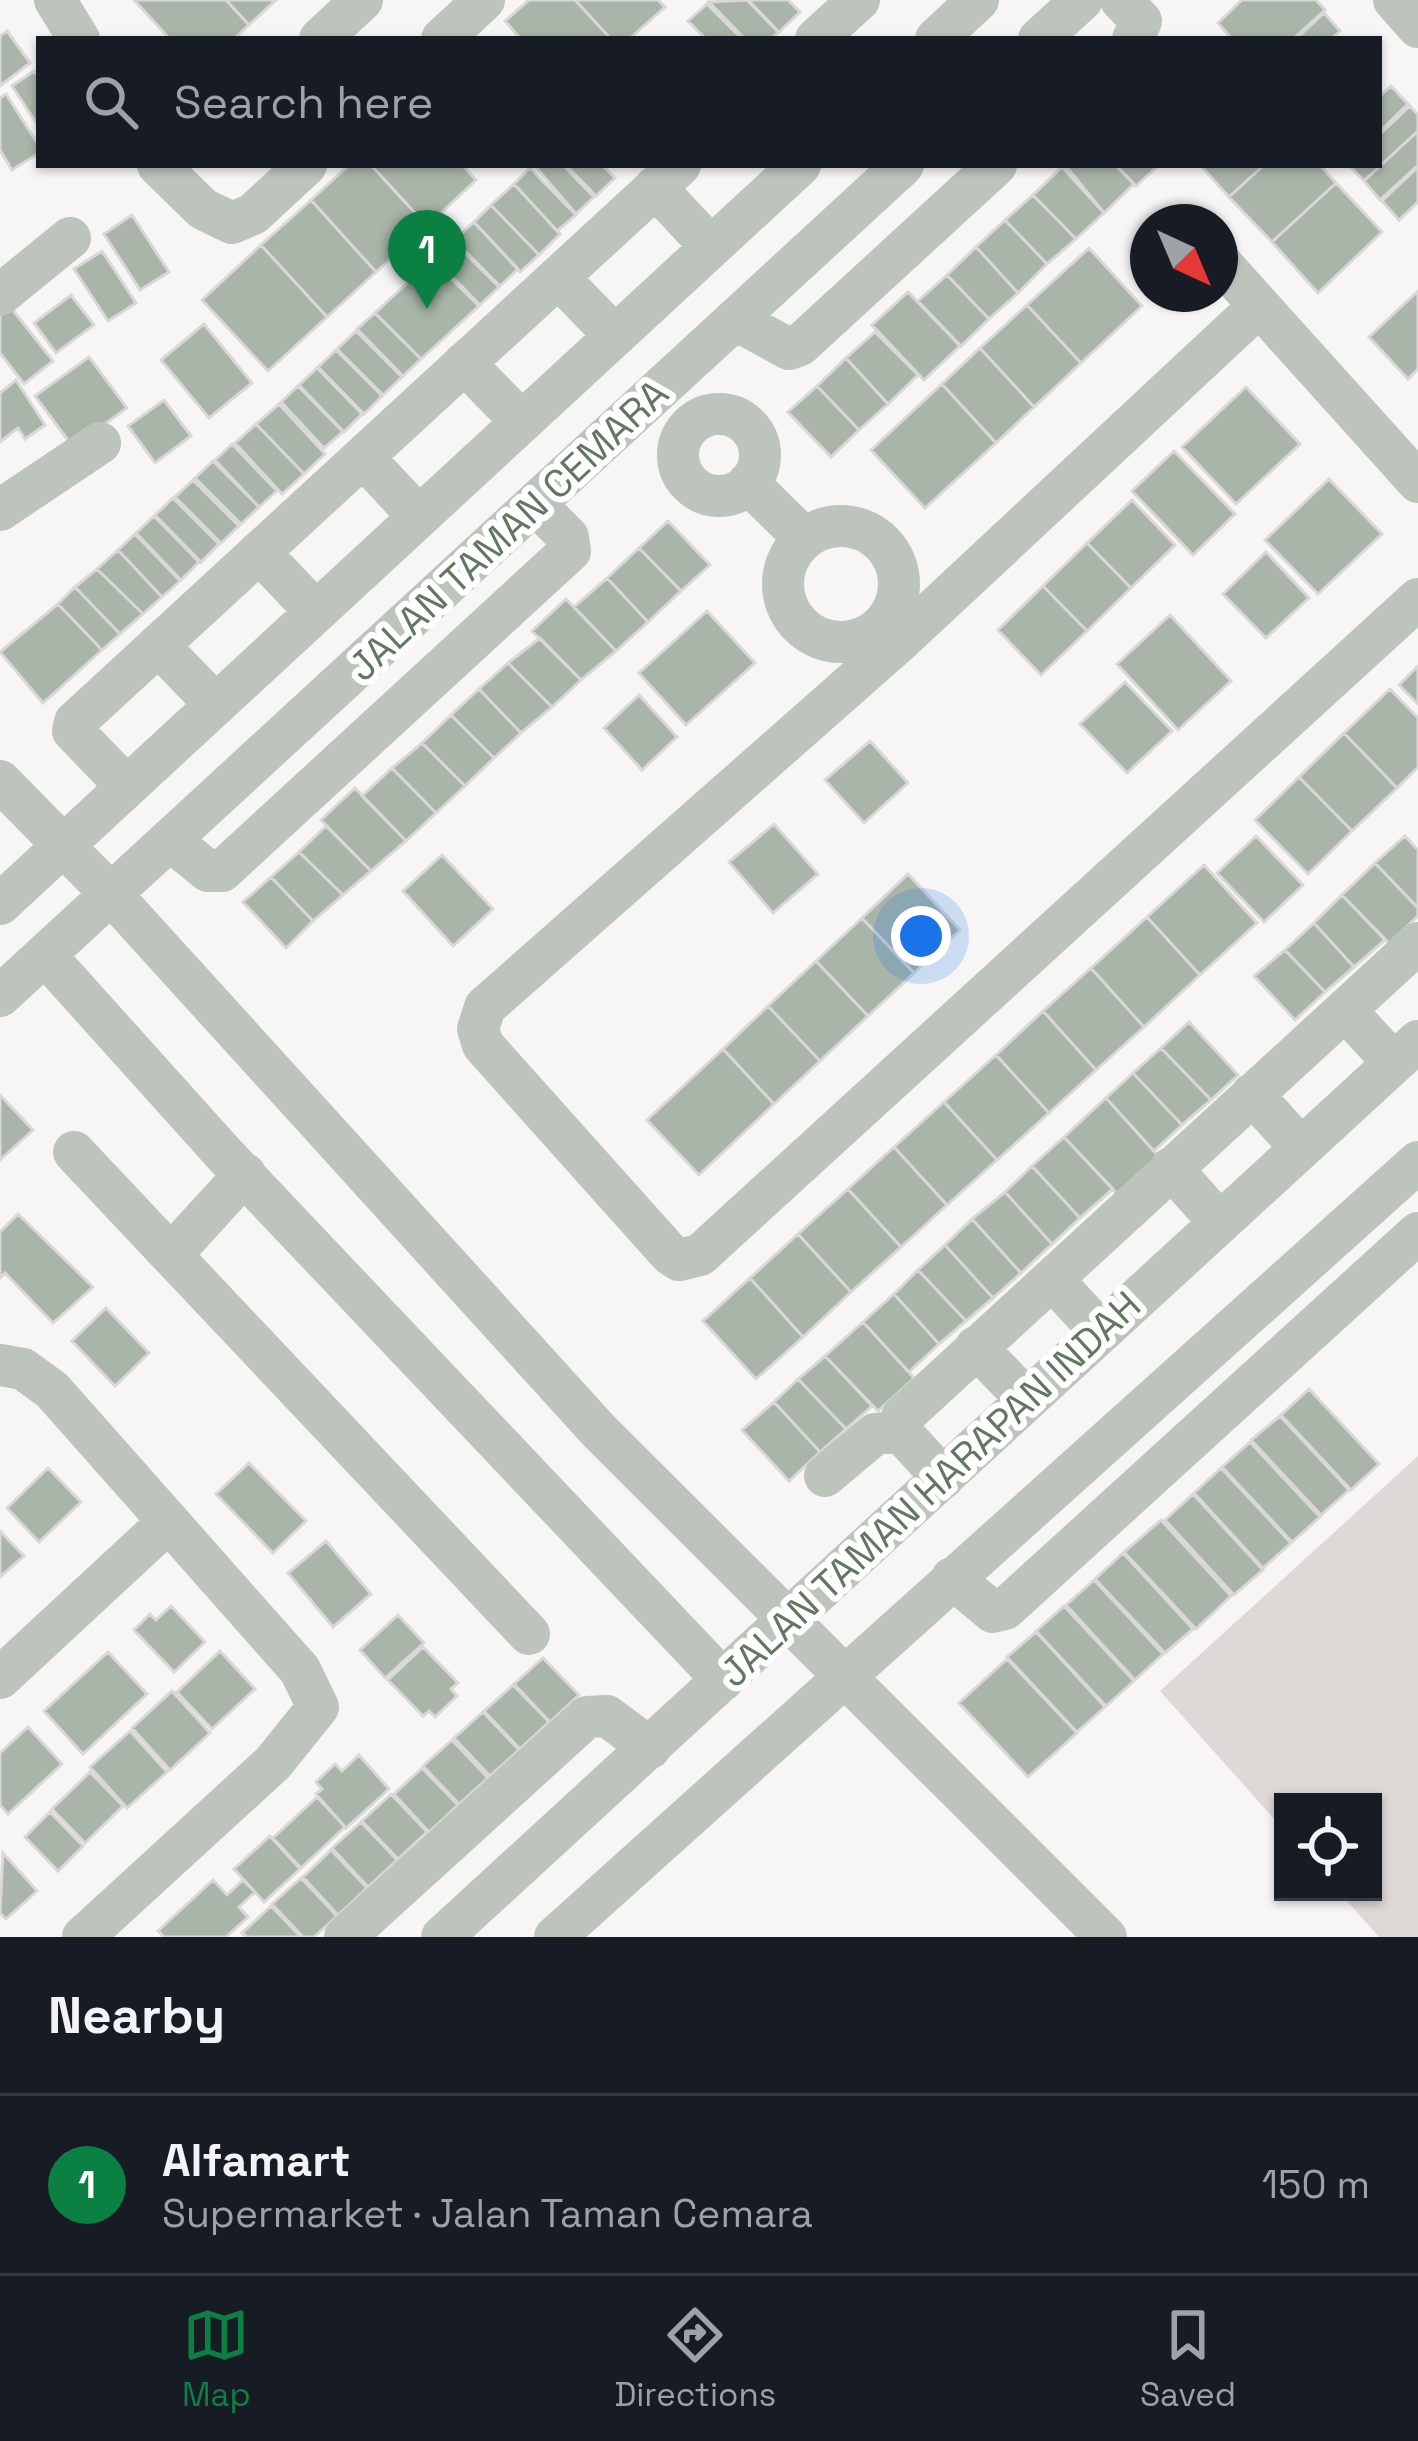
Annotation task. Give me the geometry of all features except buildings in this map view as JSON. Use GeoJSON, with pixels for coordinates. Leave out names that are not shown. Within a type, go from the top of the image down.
{"type":"FeatureCollection","features":[{"type":"Feature","properties":{"kind":"street"},"geometry":{"type":"LineString","coordinates":[[55,0],[77,36]]}},
{"type":"Feature","properties":{"kind":"street"},"geometry":{"type":"LineString","coordinates":[[323,36],[362,0]]}},
{"type":"Feature","properties":{"kind":"street"},"geometry":{"type":"LineString","coordinates":[[445,36],[484,0]]}},
{"type":"Feature","properties":{"kind":"street"},"geometry":{"type":"LineString","coordinates":[[939,36],[978,0]]}},
{"type":"Feature","properties":{"kind":"street"},"geometry":{"type":"LineString","coordinates":[[1042,36],[1082,0]]}},
{"type":"Feature","properties":{"kind":"street"},"geometry":{"type":"LineString","coordinates":[[1120,0],[1141,21],[1134,36]]}},
{"type":"Feature","properties":{"kind":"street"},"geometry":{"type":"LineString","coordinates":[[1394,0],[1418,27]]}},
{"type":"Feature","properties":{"kind":"street"},"geometry":{"type":"LineString","coordinates":[[169,170],[218,220],[232,224],[253,214],[303,168]]}},
{"type":"Feature","properties":{"kind":"street","name":"JALAN TAMAN CEMARA"},"geometry":{"type":"LineString","coordinates":[[0,904],[797,168]]}},
{"type":"Feature","properties":{"kind":"street","name":"JALAN TAMAN CEMARA"},"geometry":{"type":"LineString","coordinates":[[0,996],[899,168]]}},
{"type":"Feature","properties":{"kind":"street"},"geometry":{"type":"LineString","coordinates":[[931,168],[961,198]]}},
{"type":"Feature","properties":{"kind":"street"},"geometry":{"type":"LineString","coordinates":[[736,320],[789,349],[800,345],[993,168]]}},
{"type":"Feature","properties":{"kind":"street"},"geometry":{"type":"LineString","coordinates":[[114,798],[73,728],[668,176],[711,247]]}},
{"type":"Feature","properties":{"kind":"street"},"geometry":{"type":"LineString","coordinates":[[836,226],[881,272]]}},
{"type":"Feature","properties":{"kind":"street"},"geometry":{"type":"LineString","coordinates":[[0,295],[70,238]]}},
{"type":"Feature","properties":{"kind":"street"},"geometry":{"type":"LineString","coordinates":[[558,277],[615,336]]}},
{"type":"Feature","properties":{"kind":"street"},"geometry":{"type":"LineString","coordinates":[[1238,283],[1418,482]]}},
{"type":"Feature","properties":{"kind":"street"},"geometry":{"type":"LineString","coordinates":[[1258,307],[891,633],[479,1018],[480,1038],[493,1058],[679,1259],[710,1247],[1418,599]]}},
{"type":"Feature","properties":{"kind":"street"},"geometry":{"type":"LineString","coordinates":[[464,363],[522,422]]}},
{"type":"Feature","properties":{"kind":"street"},"geometry":{"type":"LineString","coordinates":[[658,392],[690,426],[719,414],[749,427],[760,452],[748,483],[804,538]]}},
{"type":"Feature","properties":{"kind":"street"},"geometry":{"type":"LineString","coordinates":[[0,510],[100,443]]}},
{"type":"Feature","properties":{"kind":"street"},"geometry":{"type":"LineString","coordinates":[[363,457],[419,517]]}},
{"type":"Feature","properties":{"kind":"street"},"geometry":{"type":"LineString","coordinates":[[160,849],[214,874],[570,551],[568,537],[535,503]]}},
{"type":"Feature","properties":{"kind":"street"},"geometry":{"type":"LineString","coordinates":[[844,525],[882,542],[899,579],[891,633],[844,642],[819,638],[799,625],[786,604],[782,581],[789,557],[804,538],[823,527],[844,525]]}},
{"type":"Feature","properties":{"kind":"street"},"geometry":{"type":"LineString","coordinates":[[259,553],[316,612]]}},
{"type":"Feature","properties":{"kind":"street"},"geometry":{"type":"LineString","coordinates":[[443,589],[481,631]]}},
{"type":"Feature","properties":{"kind":"street"},"geometry":{"type":"LineString","coordinates":[[158,645],[216,705]]}},
{"type":"Feature","properties":{"kind":"street"},"geometry":{"type":"LineString","coordinates":[[356,670],[395,710]]}},
{"type":"Feature","properties":{"kind":"street"},"geometry":{"type":"LineString","coordinates":[[260,758],[298,797]]}},
{"type":"Feature","properties":{"kind":"street"},"geometry":{"type":"LineString","coordinates":[[0,781],[111,894],[599,1431],[1106,1937]]}},
{"type":"Feature","properties":{"kind":"street"},"geometry":{"type":"LineString","coordinates":[[900,1431],[902,1417],[976,1347],[1418,943]]}},
{"type":"Feature","properties":{"kind":"street"},"geometry":{"type":"LineString","coordinates":[[45,955],[723,1680]]}},
{"type":"Feature","properties":{"kind":"street"},"geometry":{"type":"LineString","coordinates":[[1345,1010],[1406,1052]]}},
{"type":"Feature","properties":{"kind":"street","name":"JALAN TAMAN HARAPAN INDAH"},"geometry":{"type":"LineString","coordinates":[[442,1937],[1406,1052]]}},
{"type":"Feature","properties":{"kind":"street"},"geometry":{"type":"LineString","coordinates":[[1252,1094],[1301,1148]]}},
{"type":"Feature","properties":{"kind":"street"},"geometry":{"type":"LineString","coordinates":[[74,1153],[529,1634]]}},
{"type":"Feature","properties":{"kind":"street","name":"JALAN TAMAN HARAPAN INDAH"},"geometry":{"type":"LineString","coordinates":[[555,1937],[1418,1162]]}},
{"type":"Feature","properties":{"kind":"street"},"geometry":{"type":"LineString","coordinates":[[1172,1168],[1220,1223]]}},
{"type":"Feature","properties":{"kind":"street"},"geometry":{"type":"LineString","coordinates":[[171,1255],[245,1174]]}},
{"type":"Feature","properties":{"kind":"street"},"geometry":{"type":"LineString","coordinates":[[952,1578],[993,1612],[1005,1609],[1418,1233]]}},
{"type":"Feature","properties":{"kind":"street"},"geometry":{"type":"LineString","coordinates":[[1052,1279],[1101,1332]]}},
{"type":"Feature","properties":{"kind":"street"},"geometry":{"type":"LineString","coordinates":[[1212,1346],[1251,1386]]}},
{"type":"Feature","properties":{"kind":"street"},"geometry":{"type":"LineString","coordinates":[[976,1347],[1028,1400]]}},
{"type":"Feature","properties":{"kind":"street"},"geometry":{"type":"LineString","coordinates":[[0,1365],[23,1369],[52,1390],[300,1670],[318,1707],[273,1763],[83,1937]]}},
{"type":"Feature","properties":{"kind":"street"},"geometry":{"type":"LineString","coordinates":[[1120,1428],[1158,1469]]}},
{"type":"Feature","properties":{"kind":"street"},"geometry":{"type":"LineString","coordinates":[[825,1476],[875,1434],[900,1431]]}},
{"type":"Feature","properties":{"kind":"street"},"geometry":{"type":"LineString","coordinates":[[900,1431],[943,1478]]}},
{"type":"Feature","properties":{"kind":"street"},"geometry":{"type":"LineString","coordinates":[[1024,1514],[1064,1555]]}},
{"type":"Feature","properties":{"kind":"street"},"geometry":{"type":"LineString","coordinates":[[0,1678],[166,1524]]}},
{"type":"Feature","properties":{"kind":"street"},"geometry":{"type":"LineString","coordinates":[[345,1937],[587,1717],[607,1716],[650,1748]]}},
{"type":"Feature","properties":{"kind":"shaded area"},"geometry":{"type":"Polygon","coordinates":[[[1418,1456],[1418,1937],[1379,1937],[1347,1901],[1382,1901],[1382,1793],[1274,1793],[1274,1819],[1160,1691],[1418,1456]]]}},
{"type":"Feature","properties":{"kind":"place","name":"Alfamart"},"geometry":{"type":"Point","coordinates":[427,309]}}]}
